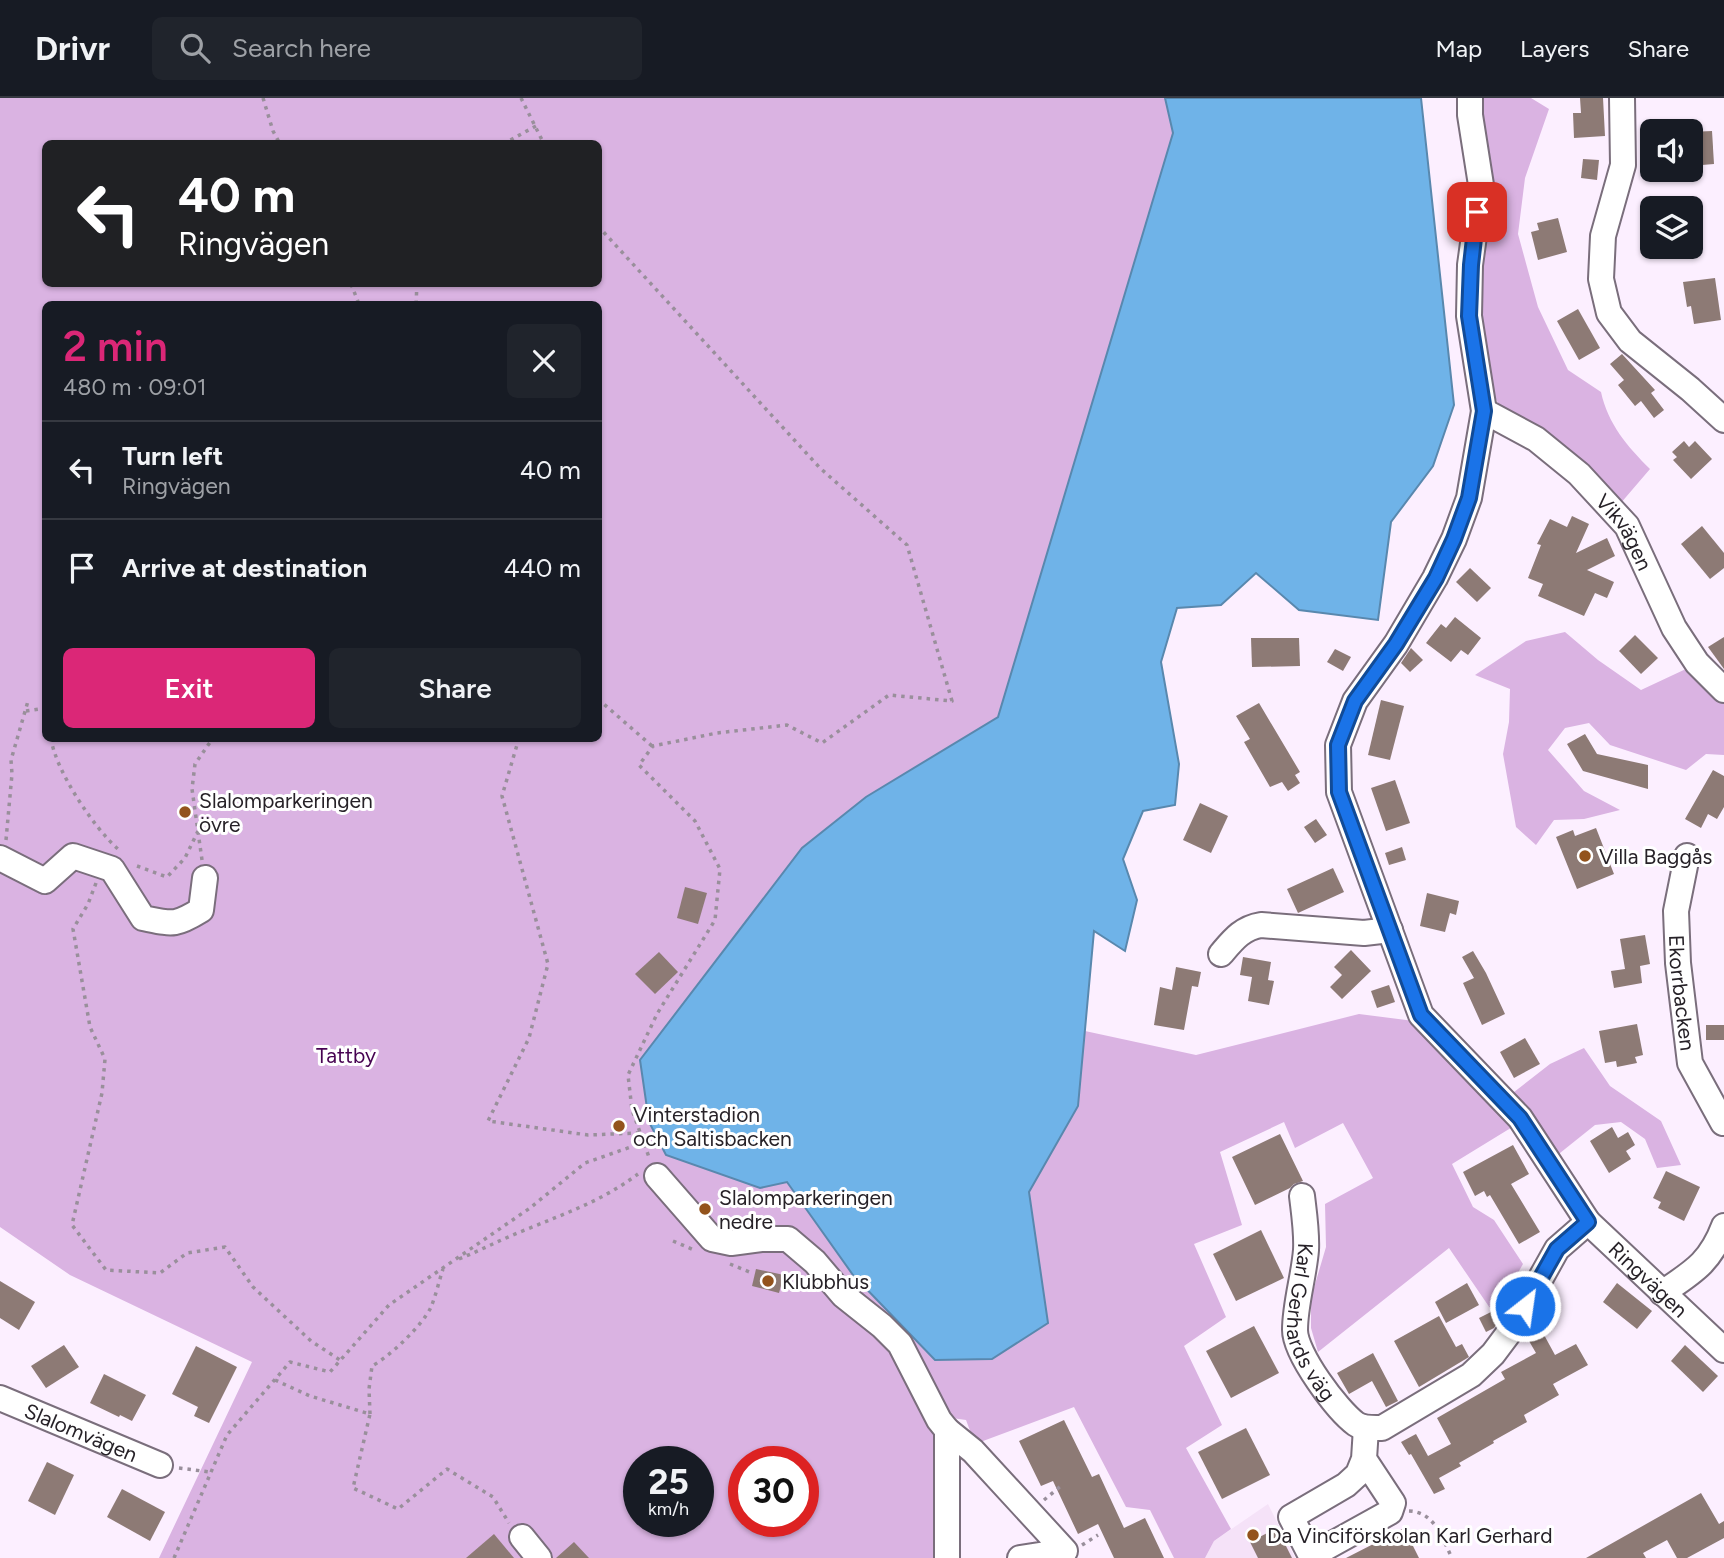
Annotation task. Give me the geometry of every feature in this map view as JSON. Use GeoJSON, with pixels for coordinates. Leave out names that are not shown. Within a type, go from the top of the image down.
{"type":"FeatureCollection","features":[{"type":"Feature","properties":{"kind":"street","name":"Ringvägen"},"geometry":{"type":"LineString","coordinates":[[1470,98],[1470,115],[1481,185],[1471,265],[1469,316],[1484,411],[1469,498],[1436,578],[1396,644],[1355,701],[1338,745],[1339,792],[1421,1015],[1520,1118],[1588,1222],[1724,1350]]}},
{"type":"Feature","properties":{"kind":"street"},"geometry":{"type":"LineString","coordinates":[[1622,98],[1623,165],[1603,236],[1601,279],[1609,313],[1630,341],[1690,388],[1724,420]]}},
{"type":"Feature","properties":{"kind":"street","name":"Vikvägen"},"geometry":{"type":"LineString","coordinates":[[1484,411],[1536,439],[1579,474],[1627,526],[1674,628],[1697,663],[1724,690]]}},
{"type":"Feature","properties":{"kind":"street"},"geometry":{"type":"LineString","coordinates":[[1,859],[45,881],[72,856],[112,869],[143,918],[162,922],[180,922],[201,909],[205,878]]}},
{"type":"Feature","properties":{"kind":"street","name":"Ekorrbacken"},"geometry":{"type":"LineString","coordinates":[[1687,856],[1676,911],[1678,963],[1690,1063],[1724,1124]]}},
{"type":"Feature","properties":{"kind":"street"},"geometry":{"type":"LineString","coordinates":[[1221,954],[1238,935],[1250,927],[1261,925],[1364,933],[1390,930]]}},
{"type":"Feature","properties":{"kind":"street"},"geometry":{"type":"LineString","coordinates":[[654,1169],[712,1239],[731,1243],[761,1238],[788,1239],[815,1262],[843,1295],[900,1344],[939,1420],[947,1430],[973,1451],[1069,1555]]}},
{"type":"Feature","properties":{"kind":"street","name":"Karl Gerhards väg"},"geometry":{"type":"LineString","coordinates":[[1302,1196],[1306,1247],[1295,1331],[1298,1346],[1314,1374],[1335,1401],[1356,1423],[1366,1428]]}},
{"type":"Feature","properties":{"kind":"street"},"geometry":{"type":"LineString","coordinates":[[1364,1459],[1393,1503],[1390,1512],[1312,1555],[1291,1517],[1346,1485],[1358,1474],[1364,1459],[1366,1428],[1382,1428],[1471,1375],[1493,1354],[1514,1326],[1557,1249],[1588,1222]]}},
{"type":"Feature","properties":{"kind":"street"},"geometry":{"type":"LineString","coordinates":[[1661,1293],[1705,1263],[1724,1226]]}},
{"type":"Feature","properties":{"kind":"street","name":"Slalomvägen"},"geometry":{"type":"LineString","coordinates":[[0,1398],[160,1465]]}},
{"type":"Feature","properties":{"kind":"street"},"geometry":{"type":"LineString","coordinates":[[947,1430],[947,1558]]}},
{"type":"Feature","properties":{"kind":"street"},"geometry":{"type":"LineString","coordinates":[[515,1530],[539,1558]]}},
{"type":"Feature","properties":{"kind":"street"},"geometry":{"type":"LineString","coordinates":[[1020,1558],[1069,1555]]}},
{"type":"Feature","properties":{"kind":"path"},"geometry":{"type":"LineString","coordinates":[[263,98],[278,140]]}},
{"type":"Feature","properties":{"kind":"path"},"geometry":{"type":"LineString","coordinates":[[521,98],[542,140]]}},
{"type":"Feature","properties":{"kind":"path"},"geometry":{"type":"LineString","coordinates":[[510,140],[536,126]]}},
{"type":"Feature","properties":{"kind":"path"},"geometry":{"type":"LineString","coordinates":[[451,1262],[579,1210],[654,1169],[638,1133],[628,1075],[657,1014],[715,920],[720,869],[695,821],[639,765],[653,746],[717,733],[787,725],[822,743],[889,695],[952,701],[908,545],[820,468],[602,230]]}},
{"type":"Feature","properties":{"kind":"path"},"geometry":{"type":"LineString","coordinates":[[1,859],[5,844],[11,760],[28,701]]}},
{"type":"Feature","properties":{"kind":"path"},"geometry":{"type":"LineString","coordinates":[[602,701],[653,746]]}},
{"type":"Feature","properties":{"kind":"path"},"geometry":{"type":"LineString","coordinates":[[26,711],[42,709]]}},
{"type":"Feature","properties":{"kind":"path"},"geometry":{"type":"LineString","coordinates":[[52,742],[59,767],[103,835],[127,856]]}},
{"type":"Feature","properties":{"kind":"path"},"geometry":{"type":"LineString","coordinates":[[205,878],[192,789],[195,764],[210,742]]}},
{"type":"Feature","properties":{"kind":"path"},"geometry":{"type":"LineString","coordinates":[[518,742],[502,796],[548,964],[529,1038],[488,1121],[587,1135],[638,1133]]}},
{"type":"Feature","properties":{"kind":"path"},"geometry":{"type":"LineString","coordinates":[[132,862],[138,867],[167,877],[185,858],[198,831]]}},
{"type":"Feature","properties":{"kind":"path"},"geometry":{"type":"LineString","coordinates":[[103,866],[88,904],[74,929],[90,1027],[105,1059],[102,1094],[72,1224],[106,1270],[160,1273],[187,1253],[225,1247],[253,1287],[311,1341],[340,1360]]}},
{"type":"Feature","properties":{"kind":"path"},"geometry":{"type":"LineString","coordinates":[[174,1558],[227,1435],[290,1362],[330,1372],[389,1305],[530,1208],[585,1163],[642,1143]]}},
{"type":"Feature","properties":{"kind":"path"},"geometry":{"type":"LineString","coordinates":[[444,1267],[432,1306],[422,1322],[385,1359],[372,1366],[370,1414],[353,1488],[398,1509],[447,1469],[493,1497],[515,1530]]}},
{"type":"Feature","properties":{"kind":"path"},"geometry":{"type":"LineString","coordinates":[[275,1381],[310,1396],[370,1414]]}},
{"type":"Feature","properties":{"kind":"path"},"geometry":{"type":"LineString","coordinates":[[160,1465],[211,1473]]}},
{"type":"Feature","properties":{"kind":"path"},"geometry":{"type":"LineString","coordinates":[[1390,1512],[1423,1512],[1434,1521],[1452,1558]]}},
{"type":"Feature","properties":{"kind":"shaded area","name":"Da Vinciförskolan Karl Gerhard"},"geometry":{"type":"Polygon","coordinates":[[[1268,1504],[1295,1558],[1205,1558],[1214,1541],[1268,1504]]]}},
{"type":"Feature","properties":{"kind":"green space","name":"Tattby"},"geometry":{"type":"Polygon","coordinates":[[[0,98],[1279,98],[1171,508],[939,1360],[992,1359],[1048,1323],[1029,1192],[1078,1106],[1085,1031],[1196,1055],[1359,1014],[1414,1021],[1514,1126],[1452,1164],[1473,1207],[1494,1220],[1523,1264],[1494,1314],[1449,1248],[1318,1352],[1311,1328],[1311,1298],[1326,1247],[1325,1204],[1373,1178],[1343,1123],[1295,1148],[1284,1122],[1220,1152],[1242,1225],[1194,1244],[1226,1317],[1184,1346],[1222,1425],[1186,1448],[1231,1529],[1214,1541],[1205,1558],[1174,1558],[1150,1510],[1126,1507],[1074,1407],[975,1444],[966,1420],[938,1416],[941,1558],[159,1558],[252,1362],[70,1275],[0,1227],[0,98]]]}},
{"type":"Feature","properties":{"kind":"green space"},"geometry":{"type":"Polygon","coordinates":[[[1477,98],[1531,98],[1549,109],[1525,178],[1518,234],[1538,307],[1568,370],[1601,392],[1608,414],[1620,434],[1650,469],[1620,504],[1502,410],[1493,394],[1477,307],[1477,98]]]}},
{"type":"Feature","properties":{"kind":"green space"},"geometry":{"type":"Polygon","coordinates":[[[1565,632],[1598,660],[1641,690],[1688,668],[1724,702],[1724,755],[1706,754],[1686,770],[1610,745],[1589,723],[1565,728],[1548,750],[1584,791],[1620,810],[1584,819],[1554,820],[1536,845],[1516,827],[1503,754],[1509,722],[1510,689],[1475,675],[1526,641],[1565,632]]]}},
{"type":"Feature","properties":{"kind":"green space"},"geometry":{"type":"Polygon","coordinates":[[[1584,1048],[1610,1086],[1661,1121],[1681,1165],[1657,1168],[1645,1139],[1621,1122],[1595,1125],[1555,1157],[1509,1096],[1550,1064],[1584,1048]]]}},
{"type":"Feature","properties":{"kind":"water"},"geometry":{"type":"Polygon","coordinates":[[[1165,98],[1421,98],[1454,405],[1433,466],[1391,522],[1378,620],[1299,610],[1256,573],[1221,605],[1177,608],[1161,662],[1179,764],[1175,805],[1143,811],[1123,859],[1137,900],[1125,951],[1094,931],[1078,1106],[1029,1192],[1048,1323],[992,1359],[935,1360],[853,1275],[787,1182],[760,1188],[666,1155],[649,1122],[640,1060],[802,848],[866,797],[998,717],[1173,133],[1165,98]]]}},
{"type":"Feature","properties":{"kind":"building"},"geometry":{"type":"Polygon","coordinates":[[[1580,98],[1603,98],[1605,136],[1574,138],[1573,113],[1581,113],[1580,98]]]}},
{"type":"Feature","properties":{"kind":"building"},"geometry":{"type":"Polygon","coordinates":[[[1703,131],[1712,131],[1714,164],[1703,165],[1703,131]]]}},
{"type":"Feature","properties":{"kind":"building"},"geometry":{"type":"Polygon","coordinates":[[[1583,159],[1599,160],[1597,180],[1581,178],[1583,159]]]}},
{"type":"Feature","properties":{"kind":"building"},"geometry":{"type":"Polygon","coordinates":[[[1558,218],[1567,252],[1538,260],[1531,232],[1539,230],[1537,223],[1558,218]]]}},
{"type":"Feature","properties":{"kind":"building"},"geometry":{"type":"Polygon","coordinates":[[[1715,278],[1721,320],[1694,324],[1691,306],[1687,307],[1683,282],[1715,278]]]}},
{"type":"Feature","properties":{"kind":"building"},"geometry":{"type":"Polygon","coordinates":[[[1578,309],[1600,348],[1579,360],[1557,321],[1578,309]]]}},
{"type":"Feature","properties":{"kind":"building"},"geometry":{"type":"Polygon","coordinates":[[[1622,354],[1655,390],[1651,393],[1664,410],[1654,418],[1641,401],[1635,406],[1618,385],[1624,380],[1610,364],[1622,354]]]}},
{"type":"Feature","properties":{"kind":"building"},"geometry":{"type":"Polygon","coordinates":[[[1684,441],[1689,447],[1695,441],[1712,459],[1691,479],[1673,460],[1677,457],[1672,452],[1684,441]]]}},
{"type":"Feature","properties":{"kind":"building"},"geometry":{"type":"Polygon","coordinates":[[[1572,516],[1589,524],[1576,553],[1607,538],[1615,556],[1587,570],[1614,582],[1607,598],[1595,593],[1584,616],[1538,596],[1543,584],[1528,578],[1541,545],[1537,544],[1550,519],[1567,527],[1572,516]]]}},
{"type":"Feature","properties":{"kind":"building"},"geometry":{"type":"Polygon","coordinates":[[[1702,526],[1724,553],[1724,568],[1710,579],[1681,544],[1702,526]]]}},
{"type":"Feature","properties":{"kind":"building"},"geometry":{"type":"Polygon","coordinates":[[[1470,568],[1491,588],[1477,602],[1456,582],[1470,568]]]}},
{"type":"Feature","properties":{"kind":"building"},"geometry":{"type":"Polygon","coordinates":[[[1455,617],[1481,638],[1468,655],[1461,650],[1451,662],[1426,643],[1441,624],[1446,628],[1455,617]]]}},
{"type":"Feature","properties":{"kind":"building"},"geometry":{"type":"Polygon","coordinates":[[[1635,635],[1658,658],[1641,674],[1619,651],[1635,635]]]}},
{"type":"Feature","properties":{"kind":"building"},"geometry":{"type":"Polygon","coordinates":[[[1724,637],[1724,669],[1708,647],[1724,637]]]}},
{"type":"Feature","properties":{"kind":"building"},"geometry":{"type":"Polygon","coordinates":[[[1251,638],[1299,638],[1300,666],[1252,667],[1251,638]]]}},
{"type":"Feature","properties":{"kind":"building"},"geometry":{"type":"Polygon","coordinates":[[[1411,648],[1423,660],[1410,672],[1401,663],[1411,648]]]}},
{"type":"Feature","properties":{"kind":"building"},"geometry":{"type":"Polygon","coordinates":[[[1335,649],[1351,657],[1343,671],[1327,662],[1335,649]]]}},
{"type":"Feature","properties":{"kind":"building"},"geometry":{"type":"Polygon","coordinates":[[[1381,700],[1404,706],[1390,760],[1368,755],[1381,700]]]}},
{"type":"Feature","properties":{"kind":"building"},"geometry":{"type":"Polygon","coordinates":[[[1259,703],[1300,772],[1295,775],[1300,783],[1288,791],[1282,782],[1270,787],[1244,742],[1250,739],[1236,716],[1259,703]]]}},
{"type":"Feature","properties":{"kind":"building"},"geometry":{"type":"Polygon","coordinates":[[[1585,734],[1597,754],[1648,765],[1648,789],[1583,771],[1567,744],[1585,734]]]}},
{"type":"Feature","properties":{"kind":"building"},"geometry":{"type":"Polygon","coordinates":[[[1713,770],[1724,776],[1724,807],[1717,819],[1708,814],[1701,828],[1685,819],[1713,770]]]}},
{"type":"Feature","properties":{"kind":"building"},"geometry":{"type":"Polygon","coordinates":[[[1395,780],[1410,823],[1386,831],[1371,788],[1395,780]]]}},
{"type":"Feature","properties":{"kind":"building"},"geometry":{"type":"Polygon","coordinates":[[[1200,803],[1228,816],[1211,853],[1183,840],[1200,803]]]}},
{"type":"Feature","properties":{"kind":"building"},"geometry":{"type":"Polygon","coordinates":[[[1316,819],[1327,835],[1315,843],[1304,827],[1316,819]]]}},
{"type":"Feature","properties":{"kind":"building","name":"Villa Baggås"},"geometry":{"type":"Polygon","coordinates":[[[1596,828],[1614,874],[1577,889],[1556,837],[1573,830],[1575,836],[1596,828]]]}},
{"type":"Feature","properties":{"kind":"building"},"geometry":{"type":"Polygon","coordinates":[[[1402,847],[1406,860],[1389,865],[1385,853],[1402,847]]]}},
{"type":"Feature","properties":{"kind":"building"},"geometry":{"type":"Polygon","coordinates":[[[1333,868],[1344,892],[1298,913],[1287,889],[1333,868]]]}},
{"type":"Feature","properties":{"kind":"building"},"geometry":{"type":"Polygon","coordinates":[[[685,887],[707,893],[698,924],[677,918],[685,887]]]}},
{"type":"Feature","properties":{"kind":"building"},"geometry":{"type":"Polygon","coordinates":[[[1427,893],[1459,901],[1456,915],[1450,913],[1445,932],[1420,926],[1427,893]]]}},
{"type":"Feature","properties":{"kind":"building"},"geometry":{"type":"Polygon","coordinates":[[[1645,935],[1650,964],[1640,966],[1642,983],[1614,988],[1611,971],[1625,969],[1620,939],[1645,935]]]}},
{"type":"Feature","properties":{"kind":"building"},"geometry":{"type":"Polygon","coordinates":[[[1351,950],[1371,971],[1342,999],[1330,987],[1342,975],[1334,967],[1351,950]]]}},
{"type":"Feature","properties":{"kind":"building"},"geometry":{"type":"Polygon","coordinates":[[[1473,951],[1505,1014],[1482,1025],[1463,983],[1474,978],[1462,957],[1473,951]]]}},
{"type":"Feature","properties":{"kind":"building"},"geometry":{"type":"Polygon","coordinates":[[[659,952],[678,972],[655,994],[635,974],[659,952]]]}},
{"type":"Feature","properties":{"kind":"building"},"geometry":{"type":"Polygon","coordinates":[[[1243,957],[1271,962],[1268,980],[1274,981],[1269,1005],[1248,1001],[1252,977],[1240,975],[1243,957]]]}},
{"type":"Feature","properties":{"kind":"building"},"geometry":{"type":"Polygon","coordinates":[[[1176,967],[1201,972],[1198,987],[1192,986],[1184,1030],[1154,1025],[1160,987],[1172,990],[1176,967]]]}},
{"type":"Feature","properties":{"kind":"building"},"geometry":{"type":"Polygon","coordinates":[[[1389,985],[1395,1002],[1377,1008],[1371,991],[1389,985]]]}},
{"type":"Feature","properties":{"kind":"building"},"geometry":{"type":"Polygon","coordinates":[[[1637,1024],[1643,1055],[1635,1057],[1637,1063],[1617,1067],[1616,1061],[1605,1063],[1599,1031],[1637,1024]]]}},
{"type":"Feature","properties":{"kind":"building"},"geometry":{"type":"Polygon","coordinates":[[[1706,1025],[1724,1025],[1724,1040],[1706,1040],[1706,1025]]]}},
{"type":"Feature","properties":{"kind":"building"},"geometry":{"type":"Polygon","coordinates":[[[1525,1038],[1540,1064],[1514,1078],[1500,1052],[1525,1038]]]}},
{"type":"Feature","properties":{"kind":"building"},"geometry":{"type":"Polygon","coordinates":[[[1612,1127],[1618,1138],[1628,1132],[1635,1145],[1626,1151],[1631,1159],[1609,1173],[1590,1141],[1612,1127]]]}},
{"type":"Feature","properties":{"kind":"building"},"geometry":{"type":"Polygon","coordinates":[[[1280,1134],[1303,1181],[1255,1205],[1232,1157],[1280,1134]]]}},
{"type":"Feature","properties":{"kind":"building"},"geometry":{"type":"Polygon","coordinates":[[[1513,1145],[1529,1174],[1511,1184],[1540,1232],[1519,1244],[1490,1195],[1487,1197],[1484,1191],[1475,1196],[1463,1172],[1513,1145]]]}},
{"type":"Feature","properties":{"kind":"building"},"geometry":{"type":"Polygon","coordinates":[[[1666,1171],[1700,1187],[1684,1221],[1658,1208],[1661,1202],[1653,1198],[1666,1171]]]}},
{"type":"Feature","properties":{"kind":"building"},"geometry":{"type":"Polygon","coordinates":[[[1261,1230],[1284,1278],[1236,1301],[1213,1254],[1261,1230]]]}},
{"type":"Feature","properties":{"kind":"building","name":"Klubbhus"},"geometry":{"type":"Polygon","coordinates":[[[756,1269],[784,1275],[779,1293],[752,1286],[756,1269]]]}},
{"type":"Feature","properties":{"kind":"building"},"geometry":{"type":"Polygon","coordinates":[[[0,1281],[35,1302],[19,1330],[0,1318],[0,1281]]]}},
{"type":"Feature","properties":{"kind":"building"},"geometry":{"type":"Polygon","coordinates":[[[1467,1283],[1479,1305],[1446,1323],[1435,1302],[1467,1283]]]}},
{"type":"Feature","properties":{"kind":"building"},"geometry":{"type":"Polygon","coordinates":[[[1617,1283],[1652,1311],[1637,1329],[1603,1302],[1617,1283]]]}},
{"type":"Feature","properties":{"kind":"building"},"geometry":{"type":"Polygon","coordinates":[[[1493,1311],[1499,1321],[1494,1328],[1486,1332],[1479,1318],[1493,1311]]]}},
{"type":"Feature","properties":{"kind":"building"},"geometry":{"type":"Polygon","coordinates":[[[1439,1316],[1456,1347],[1462,1344],[1469,1357],[1419,1387],[1394,1341],[1439,1316]]]}},
{"type":"Feature","properties":{"kind":"building"},"geometry":{"type":"Polygon","coordinates":[[[1254,1326],[1279,1373],[1231,1398],[1206,1351],[1254,1326]]]}},
{"type":"Feature","properties":{"kind":"building"},"geometry":{"type":"Polygon","coordinates":[[[1543,1333],[1555,1355],[1576,1344],[1588,1365],[1553,1384],[1559,1395],[1524,1415],[1527,1422],[1493,1441],[1494,1443],[1459,1463],[1461,1466],[1439,1478],[1445,1489],[1434,1494],[1401,1442],[1416,1434],[1428,1456],[1451,1444],[1437,1418],[1505,1379],[1501,1372],[1536,1353],[1529,1341],[1543,1333]]]}},
{"type":"Feature","properties":{"kind":"building"},"geometry":{"type":"Polygon","coordinates":[[[64,1345],[79,1367],[46,1388],[31,1366],[64,1345]]]}},
{"type":"Feature","properties":{"kind":"building"},"geometry":{"type":"Polygon","coordinates":[[[1685,1345],[1718,1376],[1703,1392],[1671,1361],[1685,1345]]]}},
{"type":"Feature","properties":{"kind":"building"},"geometry":{"type":"Polygon","coordinates":[[[196,1346],[237,1367],[209,1423],[194,1416],[198,1407],[172,1394],[196,1346]]]}},
{"type":"Feature","properties":{"kind":"building"},"geometry":{"type":"Polygon","coordinates":[[[1373,1353],[1398,1401],[1386,1407],[1372,1381],[1349,1394],[1337,1373],[1373,1353]]]}},
{"type":"Feature","properties":{"kind":"building"},"geometry":{"type":"Polygon","coordinates":[[[104,1374],[146,1395],[132,1421],[90,1403],[104,1374]]]}},
{"type":"Feature","properties":{"kind":"building"},"geometry":{"type":"Polygon","coordinates":[[[1064,1420],[1092,1477],[1099,1474],[1124,1528],[1145,1518],[1164,1558],[1114,1558],[1098,1524],[1078,1534],[1053,1481],[1041,1486],[1019,1441],[1064,1420]]]}},
{"type":"Feature","properties":{"kind":"building"},"geometry":{"type":"Polygon","coordinates":[[[1246,1428],[1270,1475],[1222,1499],[1198,1452],[1246,1428]]]}},
{"type":"Feature","properties":{"kind":"building"},"geometry":{"type":"Polygon","coordinates":[[[47,1462],[74,1475],[55,1515],[28,1501],[47,1462]]]}},
{"type":"Feature","properties":{"kind":"building"},"geometry":{"type":"Polygon","coordinates":[[[122,1489],[165,1512],[150,1541],[107,1517],[122,1489]]]}},
{"type":"Feature","properties":{"kind":"building"},"geometry":{"type":"Polygon","coordinates":[[[1701,1493],[1719,1524],[1724,1521],[1724,1538],[1687,1558],[1677,1558],[1667,1540],[1643,1553],[1646,1558],[1586,1558],[1701,1493]]]}},
{"type":"Feature","properties":{"kind":"building"},"geometry":{"type":"Polygon","coordinates":[[[1277,1528],[1292,1558],[1258,1558],[1250,1542],[1277,1528]]]}},
{"type":"Feature","properties":{"kind":"building"},"geometry":{"type":"Polygon","coordinates":[[[1404,1528],[1419,1558],[1346,1558],[1387,1537],[1404,1528]]]}},
{"type":"Feature","properties":{"kind":"building"},"geometry":{"type":"Polygon","coordinates":[[[494,1534],[514,1558],[466,1558],[494,1534]]]}},
{"type":"Feature","properties":{"kind":"building"},"geometry":{"type":"Polygon","coordinates":[[[574,1542],[589,1558],[556,1558],[574,1542]]]}},
{"type":"Feature","properties":{"kind":"place","name":"Slalomparkeringen övre"},"geometry":{"type":"Point","coordinates":[185,812]}},
{"type":"Feature","properties":{"kind":"place","name":"Villa Baggås"},"geometry":{"type":"Point","coordinates":[1585,856]}},
{"type":"Feature","properties":{"kind":"place","name":"Vinterstadion och Saltisbacken"},"geometry":{"type":"Point","coordinates":[619,1126]}},
{"type":"Feature","properties":{"kind":"place","name":"Slalomparkeringen nedre"},"geometry":{"type":"Point","coordinates":[705,1209]}},
{"type":"Feature","properties":{"kind":"place","name":"Klubbhus"},"geometry":{"type":"Point","coordinates":[768,1281]}},
{"type":"Feature","properties":{"kind":"place","name":"Da Vinciförskolan Karl Gerhard"},"geometry":{"type":"Point","coordinates":[1253,1535]}},
{"type":"Feature","properties":{"kind":"route"},"geometry":{"type":"LineString","coordinates":[[1477,212],[1469,316],[1484,411],[1469,498],[1436,578],[1396,644],[1355,701],[1338,745],[1339,792],[1421,1015],[1520,1118],[1588,1222],[1557,1249],[1525,1306]]}}]}
